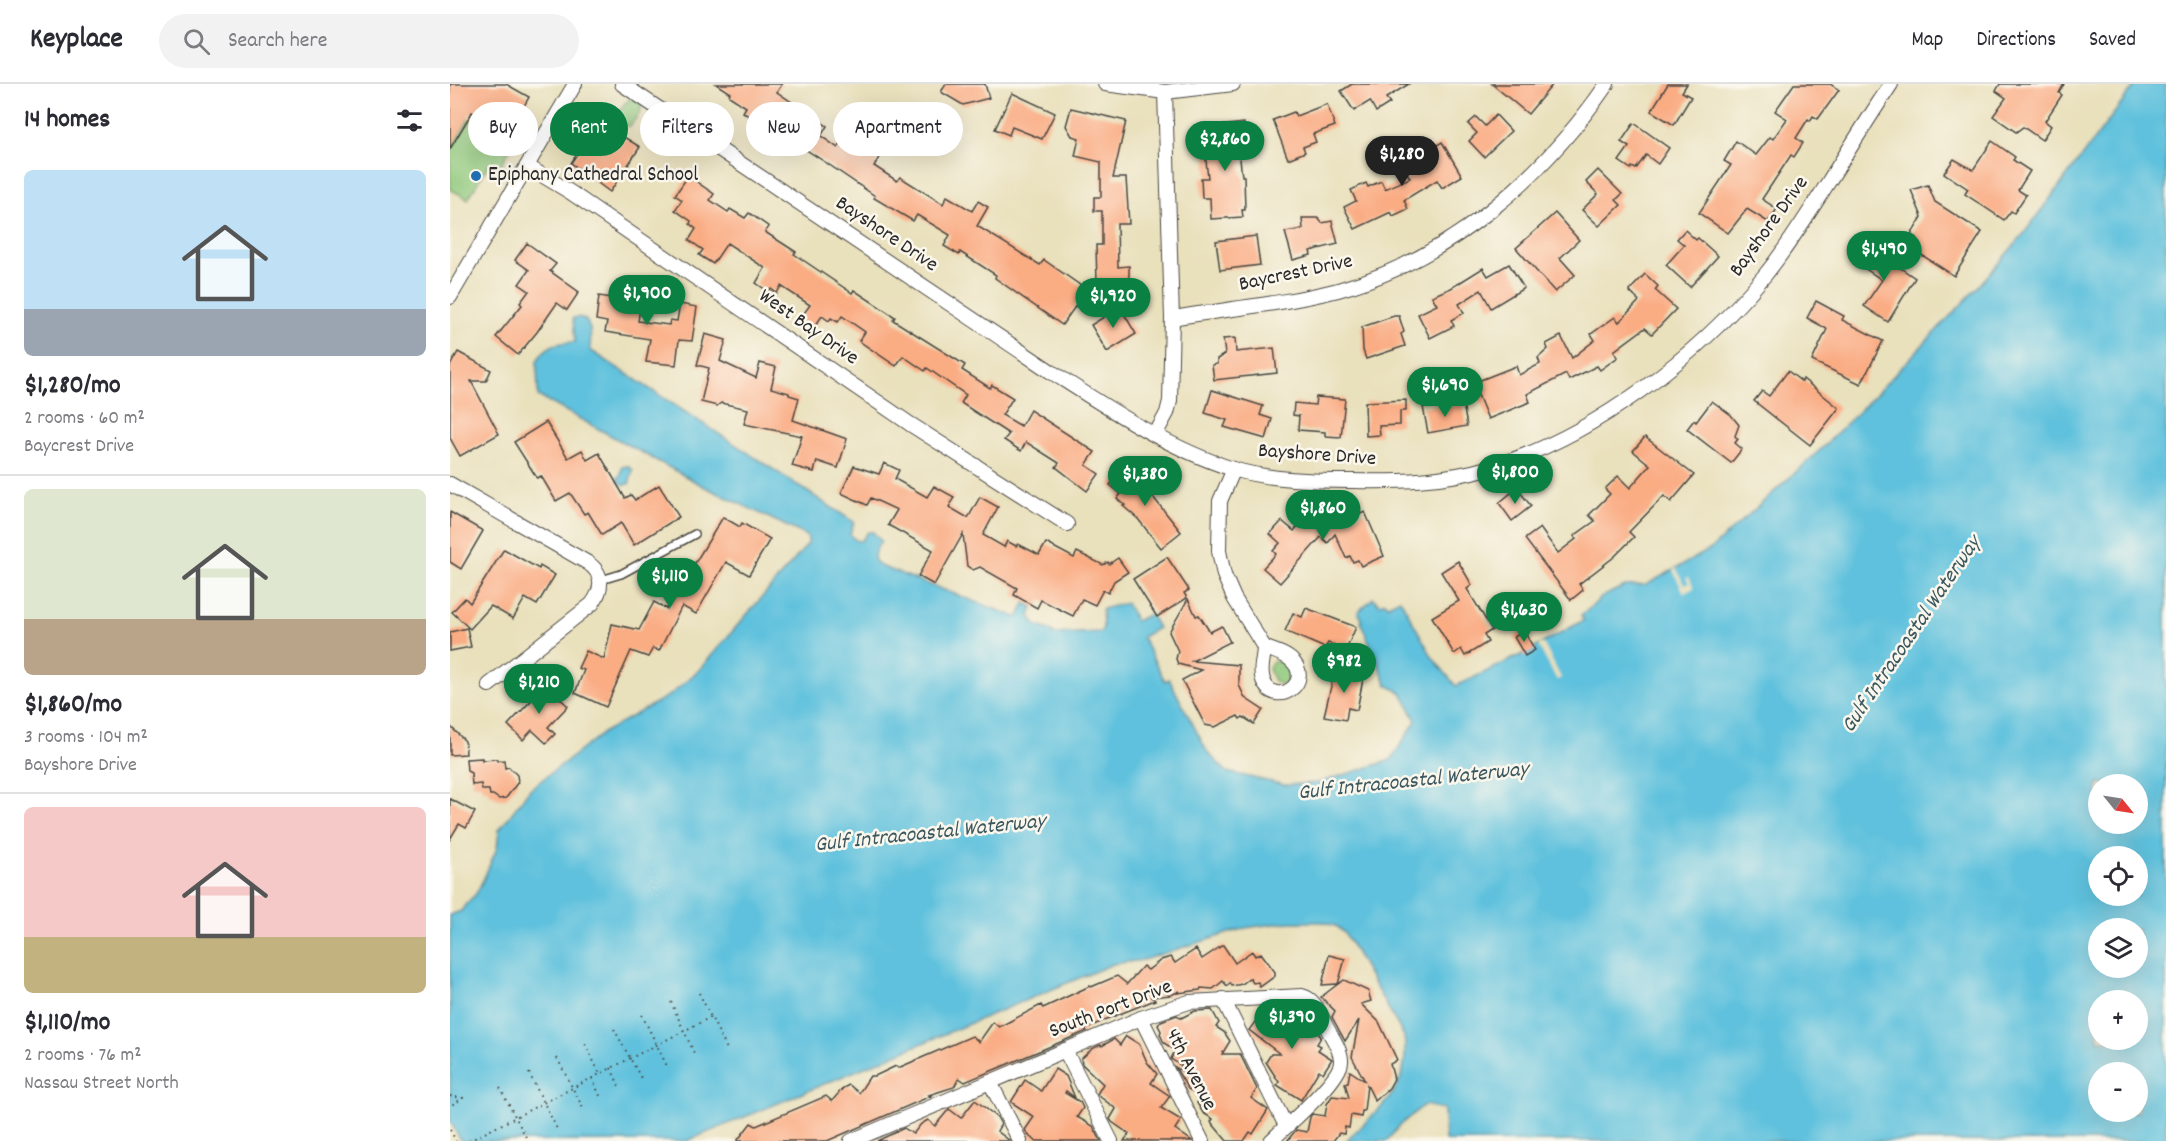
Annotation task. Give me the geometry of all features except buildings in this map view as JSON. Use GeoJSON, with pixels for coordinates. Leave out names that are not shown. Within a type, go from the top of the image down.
{"type":"FeatureCollection","features":[{"type":"Feature","properties":{"kind":"street"},"geometry":{"type":"LineString","coordinates":[[450,297],[575,84]]}},
{"type":"Feature","properties":{"kind":"street","name":"Bayshore Drive"},"geometry":{"type":"LineString","coordinates":[[622,84],[1050,371],[1155,435],[1234,470],[1255,474],[1315,481],[1406,482],[1474,471],[1512,460],[1584,426],[1618,406],[1665,372],[1716,326],[1764,276],[1793,238],[1891,84]]}},
{"type":"Feature","properties":{"kind":"street"},"geometry":{"type":"LineString","coordinates":[[1105,84],[1166,92],[1233,84]]}},
{"type":"Feature","properties":{"kind":"street","name":"Baycrest Drive"},"geometry":{"type":"LineString","coordinates":[[1172,318],[1308,297],[1338,290],[1403,265],[1436,248],[1495,207],[1524,183],[1573,130],[1607,84]]}},
{"type":"Feature","properties":{"kind":"street"},"geometry":{"type":"LineString","coordinates":[[1155,435],[1169,407],[1172,318],[1166,92]]}},
{"type":"Feature","properties":{"kind":"street","name":"West Bay Drive"},"geometry":{"type":"LineString","coordinates":[[527,166],[570,192],[910,424],[1067,524]]}},
{"type":"Feature","properties":{"kind":"street"},"geometry":{"type":"LineString","coordinates":[[1234,470],[1220,501],[1219,551],[1224,575],[1234,598],[1264,647]]}},
{"type":"Feature","properties":{"kind":"street"},"geometry":{"type":"LineString","coordinates":[[450,484],[588,563],[596,570],[601,580],[599,592],[592,604],[489,685]]}},
{"type":"Feature","properties":{"kind":"street","name":"South Port Drive"},"geometry":{"type":"LineString","coordinates":[[851,1141],[1175,1005],[1223,999],[1307,997],[1311,1000],[1341,1056],[1341,1065],[1333,1081],[1286,1126]]}},
{"type":"Feature","properties":{"kind":"street"},"geometry":{"type":"LineString","coordinates":[[1223,999],[1286,1126],[1271,1141]]}},
{"type":"Feature","properties":{"kind":"street","name":"4th Avenue"},"geometry":{"type":"LineString","coordinates":[[1141,1018],[1202,1141]]}},
{"type":"Feature","properties":{"kind":"street"},"geometry":{"type":"LineString","coordinates":[[1065,1050],[1111,1141]]}},
{"type":"Feature","properties":{"kind":"street"},"geometry":{"type":"LineString","coordinates":[[990,1082],[1020,1141]]}},
{"type":"Feature","properties":{"kind":"lane"},"geometry":{"type":"LineString","coordinates":[[601,580],[621,574],[695,534]]}},
{"type":"Feature","properties":{"kind":"path"},"geometry":{"type":"LineString","coordinates":[[699,993],[728,1049]]}},
{"type":"Feature","properties":{"kind":"path"},"geometry":{"type":"LineString","coordinates":[[671,1002],[694,1053]]}},
{"type":"Feature","properties":{"kind":"path"},"geometry":{"type":"LineString","coordinates":[[642,1015],[668,1066]]}},
{"type":"Feature","properties":{"kind":"path"},"geometry":{"type":"LineString","coordinates":[[470,1141],[711,1017]]}},
{"type":"Feature","properties":{"kind":"path"},"geometry":{"type":"LineString","coordinates":[[614,1029],[642,1080]]}},
{"type":"Feature","properties":{"kind":"path"},"geometry":{"type":"LineString","coordinates":[[585,1044],[600,1074]]}},
{"type":"Feature","properties":{"kind":"path"},"geometry":{"type":"LineString","coordinates":[[557,1058],[584,1110]]}},
{"type":"Feature","properties":{"kind":"path"},"geometry":{"type":"LineString","coordinates":[[611,1068],[620,1088]]}},
{"type":"Feature","properties":{"kind":"path"},"geometry":{"type":"LineString","coordinates":[[529,1073],[558,1131]]}},
{"type":"Feature","properties":{"kind":"path"},"geometry":{"type":"LineString","coordinates":[[592,1078],[601,1098]]}},
{"type":"Feature","properties":{"kind":"path"},"geometry":{"type":"LineString","coordinates":[[500,1088],[528,1141]]}},
{"type":"Feature","properties":{"kind":"path"},"geometry":{"type":"LineString","coordinates":[[450,1096],[463,1098],[450,1106]]}},
{"type":"Feature","properties":{"kind":"path"},"geometry":{"type":"LineString","coordinates":[[450,1130],[456,1141]]}},
{"type":"Feature","properties":{"kind":"green space"},"geometry":{"type":"Polygon","coordinates":[[[632,98],[640,103],[640,113],[628,126],[627,102],[632,98]]]}},
{"type":"Feature","properties":{"kind":"green space"},"geometry":{"type":"Polygon","coordinates":[[[468,121],[468,156],[506,156],[498,170],[489,164],[468,199],[450,189],[450,151],[468,121]]]}},
{"type":"Feature","properties":{"kind":"green space"},"geometry":{"type":"Polygon","coordinates":[[[1279,660],[1284,664],[1290,676],[1289,681],[1281,685],[1274,681],[1269,669],[1271,663],[1279,660]]]}},
{"type":"Feature","properties":{"kind":"water","name":"Gulf Intracoastal Waterway"},"geometry":{"type":"Polygon","coordinates":[[[2136,84],[2166,84],[2166,1141],[1445,1141],[1444,1109],[1424,1105],[1400,1125],[1387,1141],[1346,1141],[1381,1107],[1398,1084],[1405,1054],[1404,1036],[1345,934],[1338,927],[1324,922],[1289,922],[1245,928],[1143,960],[1113,964],[687,1141],[461,1141],[450,1121],[450,915],[461,911],[476,894],[497,848],[499,830],[530,789],[606,731],[670,695],[699,670],[808,544],[808,538],[803,534],[707,488],[538,396],[537,361],[548,348],[562,343],[575,342],[573,318],[580,317],[587,322],[590,333],[590,350],[854,522],[850,534],[855,540],[861,541],[868,532],[873,532],[881,541],[874,557],[880,566],[1016,617],[1019,616],[1025,603],[1033,607],[1030,616],[1036,625],[1052,631],[1052,634],[1101,632],[1102,609],[1126,603],[1136,621],[1150,614],[1158,628],[1142,637],[1165,681],[1169,679],[1208,753],[1227,772],[1285,785],[1318,783],[1391,760],[1416,721],[1402,693],[1387,685],[1361,623],[1362,619],[1358,612],[1373,598],[1380,604],[1385,602],[1388,605],[1400,599],[1433,658],[1456,686],[1519,656],[1584,620],[1581,616],[1602,597],[1625,586],[1646,585],[1711,549],[1820,450],[1976,289],[2022,236],[2136,84]]]}},
{"type":"Feature","properties":{"kind":"water"},"geometry":{"type":"Polygon","coordinates":[[[628,466],[633,470],[629,484],[624,485],[618,481],[618,477],[620,477],[622,467],[628,466]]]}},
{"type":"Feature","properties":{"kind":"pier"},"geometry":{"type":"Polygon","coordinates":[[[1676,568],[1684,585],[1689,583],[1686,578],[1689,577],[1694,588],[1684,593],[1673,570],[1676,568]]]}},
{"type":"Feature","properties":{"kind":"pier"},"geometry":{"type":"Polygon","coordinates":[[[1543,643],[1561,678],[1557,680],[1538,645],[1543,643]]]}},
{"type":"Feature","properties":{"kind":"place","name":"Epiphany Cathedral School"},"geometry":{"type":"Point","coordinates":[476,176]}}]}
